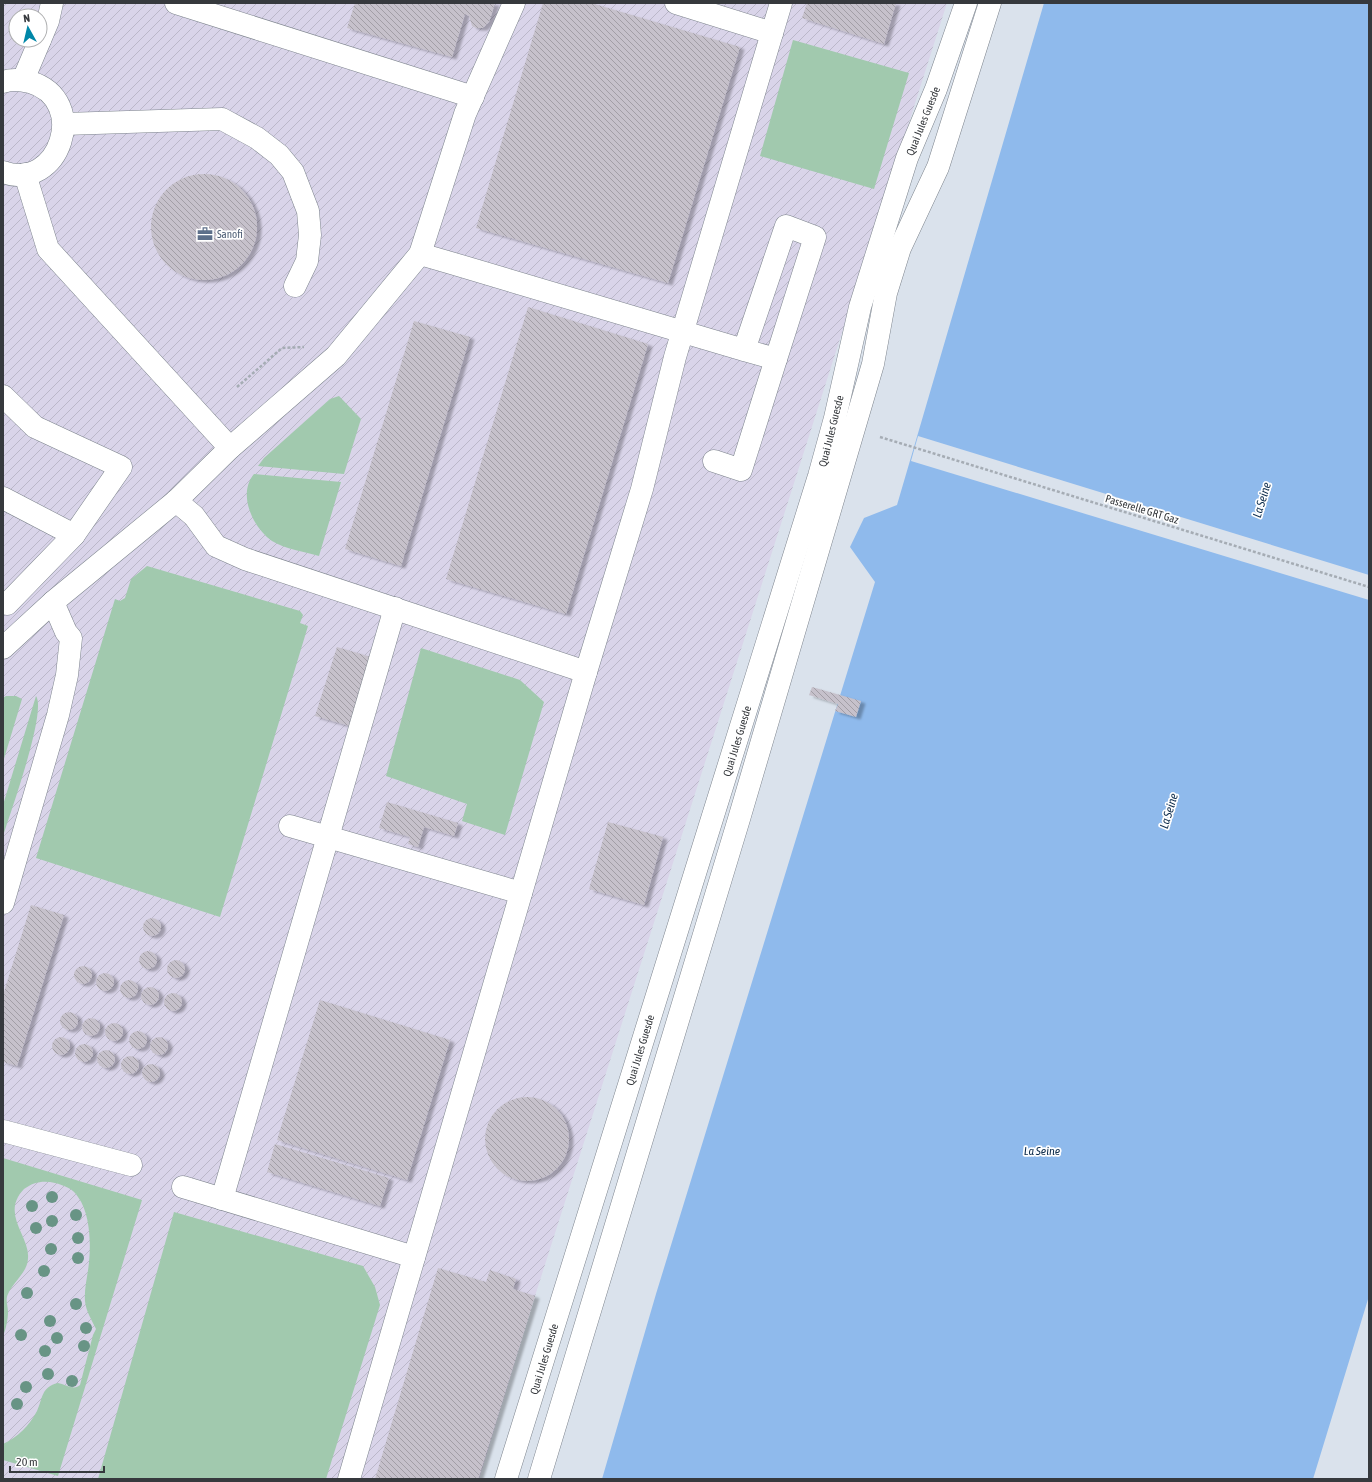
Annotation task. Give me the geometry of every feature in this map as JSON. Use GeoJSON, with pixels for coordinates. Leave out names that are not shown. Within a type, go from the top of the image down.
{"type":"FeatureCollection","features":[{"type":"Feature","properties":{"kind":"main road"},"geometry":{"type":"LineString","coordinates":[[176,3],[473,96]]}},
{"type":"Feature","properties":{"kind":"main road"},"geometry":{"type":"LineString","coordinates":[[3,648],[53,602],[176,501],[230,448],[336,356],[420,254],[465,114],[514,3]]}},
{"type":"Feature","properties":{"kind":"main road"},"geometry":{"type":"LineString","coordinates":[[676,3],[772,33]]}},
{"type":"Feature","properties":{"kind":"main road"},"geometry":{"type":"LineString","coordinates":[[349,1479],[586,672],[642,489],[682,331],[781,3]]}},
{"type":"Feature","properties":{"kind":"main road","name":"Quai Jules Guesde"},"geometry":{"type":"LineString","coordinates":[[506,1479],[820,476],[860,307],[907,158],[936,89],[966,3]]}},
{"type":"Feature","properties":{"kind":"main road","name":"Quai Jules Guesde"},"geometry":{"type":"LineString","coordinates":[[539,1479],[737,827],[869,379],[886,293],[900,248],[938,167],[990,3]]}},
{"type":"Feature","properties":{"kind":"main road"},"geometry":{"type":"LineString","coordinates":[[3,172],[9,174],[25,174],[38,169],[50,161],[58,150],[63,137],[64,124],[60,108],[51,94],[38,85],[13,81],[32,48]]}},
{"type":"Feature","properties":{"kind":"main road"},"geometry":{"type":"LineString","coordinates":[[64,124],[222,119],[257,138],[279,155],[293,172],[308,211],[310,235],[307,261],[295,286]]}},
{"type":"Feature","properties":{"kind":"main road"},"geometry":{"type":"LineString","coordinates":[[25,174],[48,249],[230,448]]}},
{"type":"Feature","properties":{"kind":"main road"},"geometry":{"type":"LineString","coordinates":[[714,461],[741,470],[815,237],[786,226],[744,350]]}},
{"type":"Feature","properties":{"kind":"main road"},"geometry":{"type":"LineString","coordinates":[[420,254],[776,359]]}},
{"type":"Feature","properties":{"kind":"main road"},"geometry":{"type":"LineString","coordinates":[[3,396],[34,427],[121,467],[74,535],[4,604]]}},
{"type":"Feature","properties":{"kind":"main road"},"geometry":{"type":"LineString","coordinates":[[3,498],[74,535]]}},
{"type":"Feature","properties":{"kind":"main road"},"geometry":{"type":"LineString","coordinates":[[176,501],[194,516],[216,546],[245,559],[586,672]]}},
{"type":"Feature","properties":{"kind":"main road"},"geometry":{"type":"LineString","coordinates":[[3,903],[58,715],[67,675],[72,638],[66,632],[53,602]]}},
{"type":"Feature","properties":{"kind":"main road"},"geometry":{"type":"LineString","coordinates":[[222,1199],[395,608]]}},
{"type":"Feature","properties":{"kind":"main road"},"geometry":{"type":"LineString","coordinates":[[290,826],[521,893]]}},
{"type":"Feature","properties":{"kind":"main road"},"geometry":{"type":"LineString","coordinates":[[3,1131],[131,1165]]}},
{"type":"Feature","properties":{"kind":"main road"},"geometry":{"type":"LineString","coordinates":[[183,1187],[414,1258]]}},
{"type":"Feature","properties":{"kind":"path"},"geometry":{"type":"LineString","coordinates":[[237,387],[282,348],[309,347]]}},
{"type":"Feature","properties":{"kind":"path","name":"Passerelle GRT Gaz"},"geometry":{"type":"LineString","coordinates":[[877,436],[1369,587]]}},
{"type":"Feature","properties":{"kind":"shaded area"},"geometry":{"type":"Polygon","coordinates":[[[3,3],[947,3],[535,1296],[479,1479],[3,1479],[3,3]]]}},
{"type":"Feature","properties":{"kind":"green space"},"geometry":{"type":"Polygon","coordinates":[[[793,40],[909,73],[874,189],[760,156],[793,40]]]}},
{"type":"Feature","properties":{"kind":"green space"},"geometry":{"type":"Polygon","coordinates":[[[339,396],[361,419],[344,474],[258,466],[264,458],[330,399],[339,396]]]}},
{"type":"Feature","properties":{"kind":"green space"},"geometry":{"type":"Polygon","coordinates":[[[254,474],[341,482],[319,556],[277,544],[265,535],[259,528],[253,519],[247,501],[249,482],[254,474]]]}},
{"type":"Feature","properties":{"kind":"green space"},"geometry":{"type":"Polygon","coordinates":[[[147,566],[300,611],[303,615],[300,623],[308,626],[220,917],[36,858],[115,599],[120,601],[125,598],[131,579],[147,566]]]}},
{"type":"Feature","properties":{"kind":"green space"},"geometry":{"type":"Polygon","coordinates":[[[421,648],[520,680],[544,702],[505,835],[462,821],[467,804],[386,776],[421,648]]]}},
{"type":"Feature","properties":{"kind":"green space"},"geometry":{"type":"Polygon","coordinates":[[[6,696],[16,696],[22,699],[3,762],[3,698],[6,696]]]}},
{"type":"Feature","properties":{"kind":"green space"},"geometry":{"type":"Polygon","coordinates":[[[36,696],[38,705],[32,741],[3,836],[3,805],[36,696]]]}},
{"type":"Feature","properties":{"kind":"green space"},"geometry":{"type":"Polygon","coordinates":[[[3,1158],[142,1200],[58,1476],[3,1460],[3,1444],[14,1438],[27,1426],[37,1411],[43,1394],[48,1387],[58,1383],[72,1387],[78,1387],[80,1385],[93,1335],[96,1329],[88,1312],[85,1301],[90,1254],[89,1228],[82,1204],[76,1194],[68,1188],[51,1182],[43,1182],[35,1183],[24,1189],[17,1198],[15,1216],[25,1241],[28,1258],[26,1268],[7,1296],[8,1318],[3,1336],[3,1158]]]}},
{"type":"Feature","properties":{"kind":"green space"},"geometry":{"type":"Polygon","coordinates":[[[174,1212],[363,1266],[375,1287],[380,1305],[326,1479],[98,1479],[174,1212]]]}},
{"type":"Feature","properties":{"kind":"water","name":"La Seine"},"geometry":{"type":"Polygon","coordinates":[[[1044,3],[1369,3],[1369,1296],[1313,1479],[602,1479],[656,1294],[875,582],[850,547],[864,518],[897,505],[1044,3]]]}},
{"type":"Feature","properties":{"kind":"pier"},"geometry":{"type":"Polygon","coordinates":[[[918,436],[1369,575],[1369,600],[911,461],[918,436]]]}},
{"type":"Feature","properties":{"kind":"building"},"geometry":{"type":"Polygon","coordinates":[[[355,3],[495,3],[489,22],[483,28],[476,28],[472,26],[469,16],[465,14],[452,57],[347,28],[355,3]]]}},
{"type":"Feature","properties":{"kind":"building"},"geometry":{"type":"Polygon","coordinates":[[[543,3],[591,3],[740,47],[668,283],[476,228],[543,3]]]}},
{"type":"Feature","properties":{"kind":"building"},"geometry":{"type":"Polygon","coordinates":[[[807,3],[896,3],[884,44],[802,18],[807,3]]]}},
{"type":"Feature","properties":{"kind":"building"},"geometry":{"type":"Polygon","coordinates":[[[204,174],[224,178],[242,189],[253,207],[257,227],[253,247],[242,265],[224,276],[204,280],[184,276],[166,265],[155,247],[151,227],[155,207],[166,189],[184,178],[204,174]]]}},
{"type":"Feature","properties":{"kind":"building"},"geometry":{"type":"Polygon","coordinates":[[[528,307],[648,344],[566,614],[446,579],[528,307]]]}},
{"type":"Feature","properties":{"kind":"building"},"geometry":{"type":"Polygon","coordinates":[[[414,321],[470,337],[401,566],[345,549],[414,321]]]}},
{"type":"Feature","properties":{"kind":"building"},"geometry":{"type":"Polygon","coordinates":[[[337,647],[371,657],[350,726],[315,716],[337,647]]]}},
{"type":"Feature","properties":{"kind":"building"},"geometry":{"type":"Polygon","coordinates":[[[812,687],[861,701],[856,717],[835,711],[838,704],[809,695],[812,687]]]}},
{"type":"Feature","properties":{"kind":"building"},"geometry":{"type":"Polygon","coordinates":[[[387,802],[458,823],[454,836],[424,827],[418,847],[408,844],[410,837],[379,828],[387,802]]]}},
{"type":"Feature","properties":{"kind":"building"},"geometry":{"type":"Polygon","coordinates":[[[608,822],[663,837],[644,905],[589,889],[608,822]]]}},
{"type":"Feature","properties":{"kind":"building"},"geometry":{"type":"Polygon","coordinates":[[[31,905],[64,915],[17,1066],[3,1062],[3,995],[31,905]]]}},
{"type":"Feature","properties":{"kind":"building"},"geometry":{"type":"Polygon","coordinates":[[[148,918],[156,918],[161,923],[159,934],[156,936],[148,936],[143,931],[143,923],[148,918]]]}},
{"type":"Feature","properties":{"kind":"building"},"geometry":{"type":"Polygon","coordinates":[[[144,951],[152,951],[157,956],[155,967],[152,969],[144,969],[139,964],[139,956],[144,951]]]}},
{"type":"Feature","properties":{"kind":"building"},"geometry":{"type":"Polygon","coordinates":[[[172,960],[180,960],[185,965],[183,976],[180,978],[172,978],[167,973],[167,965],[172,960]]]}},
{"type":"Feature","properties":{"kind":"building"},"geometry":{"type":"Polygon","coordinates":[[[79,966],[87,966],[92,971],[90,982],[87,984],[79,984],[74,979],[74,971],[79,966]]]}},
{"type":"Feature","properties":{"kind":"building"},"geometry":{"type":"Polygon","coordinates":[[[101,973],[109,973],[114,978],[112,989],[109,991],[101,991],[96,986],[96,978],[101,973]]]}},
{"type":"Feature","properties":{"kind":"building"},"geometry":{"type":"Polygon","coordinates":[[[125,980],[133,980],[138,985],[136,996],[133,998],[125,998],[120,993],[120,985],[125,980]]]}},
{"type":"Feature","properties":{"kind":"building"},"geometry":{"type":"Polygon","coordinates":[[[146,987],[154,987],[159,992],[157,1003],[154,1005],[146,1005],[141,1000],[141,992],[146,987]]]}},
{"type":"Feature","properties":{"kind":"building"},"geometry":{"type":"Polygon","coordinates":[[[169,993],[177,993],[182,998],[180,1009],[177,1011],[169,1011],[164,1006],[164,998],[169,993]]]}},
{"type":"Feature","properties":{"kind":"building"},"geometry":{"type":"Polygon","coordinates":[[[320,1000],[450,1040],[407,1180],[277,1140],[320,1000]]]}},
{"type":"Feature","properties":{"kind":"building"},"geometry":{"type":"Polygon","coordinates":[[[65,1012],[73,1012],[78,1017],[76,1028],[73,1030],[65,1030],[60,1025],[60,1017],[65,1012]]]}},
{"type":"Feature","properties":{"kind":"building"},"geometry":{"type":"Polygon","coordinates":[[[87,1018],[95,1018],[100,1023],[98,1034],[95,1036],[87,1036],[82,1031],[82,1023],[87,1018]]]}},
{"type":"Feature","properties":{"kind":"building"},"geometry":{"type":"Polygon","coordinates":[[[110,1023],[118,1023],[123,1028],[121,1039],[118,1041],[110,1041],[105,1036],[105,1028],[110,1023]]]}},
{"type":"Feature","properties":{"kind":"building"},"geometry":{"type":"Polygon","coordinates":[[[134,1031],[142,1031],[147,1036],[145,1047],[142,1049],[134,1049],[129,1044],[129,1036],[134,1031]]]}},
{"type":"Feature","properties":{"kind":"building"},"geometry":{"type":"Polygon","coordinates":[[[57,1037],[65,1037],[70,1042],[68,1053],[65,1055],[57,1055],[52,1050],[52,1042],[57,1037]]]}},
{"type":"Feature","properties":{"kind":"building"},"geometry":{"type":"Polygon","coordinates":[[[155,1037],[163,1037],[168,1042],[166,1053],[163,1055],[155,1055],[150,1050],[150,1042],[155,1037]]]}},
{"type":"Feature","properties":{"kind":"building"},"geometry":{"type":"Polygon","coordinates":[[[80,1044],[88,1044],[93,1049],[91,1060],[88,1062],[80,1062],[75,1057],[75,1049],[80,1044]]]}},
{"type":"Feature","properties":{"kind":"building"},"geometry":{"type":"Polygon","coordinates":[[[102,1050],[110,1050],[115,1055],[113,1066],[110,1068],[102,1068],[97,1063],[97,1055],[102,1050]]]}},
{"type":"Feature","properties":{"kind":"building"},"geometry":{"type":"Polygon","coordinates":[[[126,1056],[134,1056],[139,1061],[137,1072],[134,1074],[126,1074],[121,1069],[121,1061],[126,1056]]]}},
{"type":"Feature","properties":{"kind":"building"},"geometry":{"type":"Polygon","coordinates":[[[147,1064],[155,1064],[160,1069],[158,1080],[155,1082],[147,1082],[142,1077],[142,1069],[147,1064]]]}},
{"type":"Feature","properties":{"kind":"building"},"geometry":{"type":"Polygon","coordinates":[[[527,1097],[543,1100],[557,1109],[566,1123],[569,1139],[566,1155],[557,1169],[543,1178],[527,1181],[511,1178],[497,1169],[488,1155],[485,1139],[488,1123],[497,1109],[511,1100],[527,1097]]]}},
{"type":"Feature","properties":{"kind":"building"},"geometry":{"type":"Polygon","coordinates":[[[275,1144],[389,1178],[380,1206],[267,1172],[275,1144]]]}},
{"type":"Feature","properties":{"kind":"building"},"geometry":{"type":"Polygon","coordinates":[[[438,1268],[486,1282],[490,1270],[516,1279],[513,1289],[535,1296],[478,1479],[375,1479],[438,1268]]]}},
{"type":"Feature","properties":{"kind":"place","name":"Sanofi"},"geometry":{"type":"Point","coordinates":[205,234]}}]}
